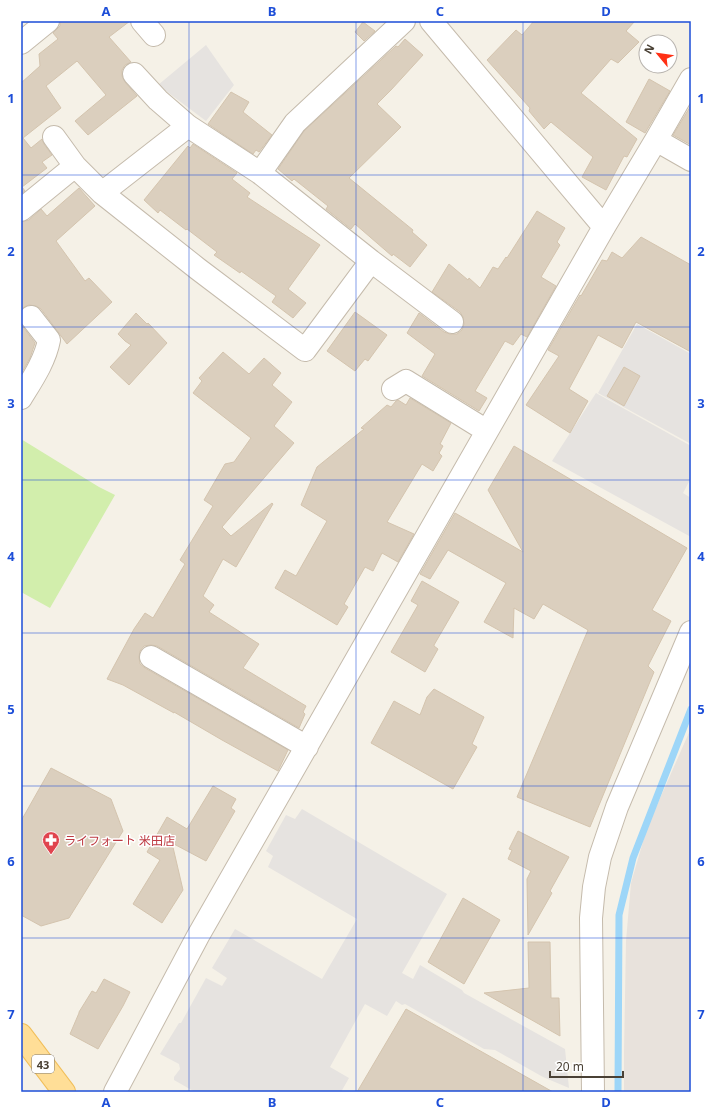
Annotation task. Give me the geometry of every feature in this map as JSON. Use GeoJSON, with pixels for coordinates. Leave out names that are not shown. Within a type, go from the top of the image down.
{"type":"FeatureCollection","features":[{"type":"Feature","properties":{"kind":"main road","name":"43"},"geometry":{"type":"LineString","coordinates":[[21,1036],[64,1092]]}},
{"type":"Feature","properties":{"kind":"street"},"geometry":{"type":"LineString","coordinates":[[21,43],[48,21]]}},
{"type":"Feature","properties":{"kind":"street"},"geometry":{"type":"LineString","coordinates":[[260,173],[295,123],[404,21]]}},
{"type":"Feature","properties":{"kind":"street"},"geometry":{"type":"LineString","coordinates":[[432,21],[604,227]]}},
{"type":"Feature","properties":{"kind":"street"},"geometry":{"type":"LineString","coordinates":[[134,74],[158,100],[188,126],[260,173],[371,261],[452,322]]}},
{"type":"Feature","properties":{"kind":"street"},"geometry":{"type":"LineString","coordinates":[[115,1092],[198,936],[604,227],[691,79]]}},
{"type":"Feature","properties":{"kind":"street"},"geometry":{"type":"LineString","coordinates":[[102,193],[188,126]]}},
{"type":"Feature","properties":{"kind":"street"},"geometry":{"type":"LineString","coordinates":[[54,136],[75,166],[102,193],[198,269],[305,350],[371,261]]}},
{"type":"Feature","properties":{"kind":"street"},"geometry":{"type":"LineString","coordinates":[[656,140],[691,160]]}},
{"type":"Feature","properties":{"kind":"street"},"geometry":{"type":"LineString","coordinates":[[21,210],[75,166]]}},
{"type":"Feature","properties":{"kind":"street"},"geometry":{"type":"LineString","coordinates":[[21,398],[27,375],[46,352],[48,340],[31,317]]}},
{"type":"Feature","properties":{"kind":"street"},"geometry":{"type":"LineString","coordinates":[[393,389],[406,381],[488,431]]}},
{"type":"Feature","properties":{"kind":"street"},"geometry":{"type":"LineString","coordinates":[[593,1092],[591,918],[594,887],[600,857],[617,807],[691,632]]}},
{"type":"Feature","properties":{"kind":"street"},"geometry":{"type":"LineString","coordinates":[[151,657],[307,747]]}},
{"type":"Feature","properties":{"kind":"shaded area"},"geometry":{"type":"Polygon","coordinates":[[[206,45],[234,85],[206,121],[158,85],[206,45]]]}},
{"type":"Feature","properties":{"kind":"shaded area"},"geometry":{"type":"Polygon","coordinates":[[[637,324],[691,354],[691,444],[598,393],[637,324]]]}},
{"type":"Feature","properties":{"kind":"shaded area"},"geometry":{"type":"Polygon","coordinates":[[[596,393],[691,446],[691,478],[683,493],[691,498],[691,537],[552,461],[596,393]]]}},
{"type":"Feature","properties":{"kind":"shaded area"},"geometry":{"type":"Polygon","coordinates":[[[691,728],[691,1092],[624,1092],[626,941],[631,883],[647,828],[691,728]]]}},
{"type":"Feature","properties":{"kind":"shaded area"},"geometry":{"type":"Polygon","coordinates":[[[302,809],[447,894],[402,973],[413,979],[420,965],[462,990],[464,993],[565,1049],[569,1088],[543,1077],[495,1050],[484,1049],[405,1004],[402,1005],[396,1001],[387,1016],[365,1004],[330,1067],[349,1078],[341,1092],[195,1092],[174,1080],[174,1077],[180,1069],[179,1064],[160,1054],[179,1023],[181,1023],[206,978],[222,986],[227,978],[212,968],[235,929],[322,979],[357,919],[268,867],[273,856],[266,851],[286,815],[295,819],[302,809]]]}},
{"type":"Feature","properties":{"kind":"green space"},"geometry":{"type":"Polygon","coordinates":[[[21,439],[99,487],[115,495],[50,608],[21,592],[21,439]]]}},
{"type":"Feature","properties":{"kind":"building"},"geometry":{"type":"Polygon","coordinates":[[[60,21],[130,21],[109,37],[131,62],[125,65],[122,70],[122,76],[137,96],[88,135],[75,121],[106,95],[78,62],[77,61],[46,86],[61,108],[23,138],[31,148],[42,139],[52,155],[42,162],[47,168],[22,187],[25,191],[21,194],[21,83],[40,66],[39,54],[58,39],[53,33],[60,26],[60,21]]]}},
{"type":"Feature","properties":{"kind":"building"},"geometry":{"type":"Polygon","coordinates":[[[534,21],[635,21],[626,31],[638,41],[638,43],[618,63],[611,59],[581,93],[637,139],[627,157],[624,156],[606,190],[582,177],[593,157],[551,122],[544,129],[529,111],[530,108],[487,60],[516,30],[522,35],[534,21]]]}},
{"type":"Feature","properties":{"kind":"building"},"geometry":{"type":"Polygon","coordinates":[[[363,22],[375,31],[364,41],[355,32],[363,22]]]}},
{"type":"Feature","properties":{"kind":"building"},"geometry":{"type":"Polygon","coordinates":[[[405,39],[423,55],[377,104],[401,127],[349,178],[413,230],[412,232],[427,245],[410,267],[393,254],[392,256],[355,224],[351,229],[326,209],[328,206],[294,179],[292,181],[278,169],[304,131],[396,46],[398,47],[405,39]]]}},
{"type":"Feature","properties":{"kind":"building"},"geometry":{"type":"Polygon","coordinates":[[[649,79],[670,91],[645,133],[626,122],[649,79]]]}},
{"type":"Feature","properties":{"kind":"building"},"geometry":{"type":"Polygon","coordinates":[[[231,92],[249,102],[243,112],[272,135],[259,152],[256,150],[253,154],[208,124],[231,92]]]}},
{"type":"Feature","properties":{"kind":"building"},"geometry":{"type":"Polygon","coordinates":[[[691,107],[691,145],[673,135],[691,107]]]}},
{"type":"Feature","properties":{"kind":"building"},"geometry":{"type":"Polygon","coordinates":[[[193,144],[237,173],[232,179],[250,193],[247,197],[320,245],[288,289],[306,303],[293,318],[272,302],[276,296],[241,271],[240,273],[214,255],[217,252],[160,210],[158,213],[144,200],[188,146],[190,148],[193,144]]]}},
{"type":"Feature","properties":{"kind":"building"},"geometry":{"type":"Polygon","coordinates":[[[79,188],[95,206],[56,241],[85,281],[89,278],[112,302],[67,344],[41,309],[36,306],[29,305],[21,310],[21,222],[29,220],[41,209],[47,216],[79,188]]]}},
{"type":"Feature","properties":{"kind":"building"},"geometry":{"type":"Polygon","coordinates":[[[537,211],[565,228],[557,242],[560,245],[541,277],[556,286],[527,337],[521,334],[513,345],[505,341],[475,391],[487,398],[479,411],[422,376],[435,354],[407,333],[419,313],[444,332],[457,334],[462,330],[464,324],[463,317],[460,312],[432,292],[449,264],[480,288],[493,267],[498,269],[506,257],[507,258],[537,211]]]}},
{"type":"Feature","properties":{"kind":"building"},"geometry":{"type":"Polygon","coordinates":[[[641,237],[691,265],[691,352],[636,322],[622,348],[598,335],[569,389],[588,401],[570,433],[526,405],[559,356],[548,350],[602,260],[607,261],[612,252],[622,258],[641,237]]]}},
{"type":"Feature","properties":{"kind":"building"},"geometry":{"type":"Polygon","coordinates":[[[355,312],[387,335],[368,361],[365,359],[355,371],[327,351],[355,312]]]}},
{"type":"Feature","properties":{"kind":"building"},"geometry":{"type":"Polygon","coordinates":[[[136,313],[167,343],[129,385],[110,367],[131,345],[118,334],[136,313]]]}},
{"type":"Feature","properties":{"kind":"building"},"geometry":{"type":"Polygon","coordinates":[[[21,324],[35,343],[30,358],[21,374],[21,324]]]}},
{"type":"Feature","properties":{"kind":"building"},"geometry":{"type":"Polygon","coordinates":[[[223,352],[249,374],[264,358],[281,373],[272,385],[292,402],[274,426],[294,443],[222,527],[231,536],[272,503],[273,504],[236,567],[223,559],[203,596],[214,605],[209,612],[259,644],[243,668],[306,706],[303,712],[305,714],[299,728],[157,646],[144,646],[140,651],[139,657],[140,664],[145,668],[288,750],[278,771],[174,712],[123,685],[107,679],[134,629],[145,613],[153,618],[185,564],[180,560],[213,506],[204,500],[225,464],[234,462],[251,438],[193,393],[202,381],[199,378],[223,352]]]}},
{"type":"Feature","properties":{"kind":"building"},"geometry":{"type":"Polygon","coordinates":[[[624,367],[640,376],[624,406],[607,396],[624,367]]]}},
{"type":"Feature","properties":{"kind":"building"},"geometry":{"type":"Polygon","coordinates":[[[410,398],[451,423],[440,444],[443,446],[439,453],[442,456],[433,471],[422,464],[387,522],[414,534],[398,562],[382,553],[373,571],[365,567],[344,604],[348,607],[337,625],[275,588],[285,570],[296,576],[327,521],[301,505],[317,467],[364,429],[361,428],[387,405],[391,407],[398,400],[406,405],[410,398]]]}},
{"type":"Feature","properties":{"kind":"building"},"geometry":{"type":"Polygon","coordinates":[[[514,446],[687,548],[652,610],[671,621],[648,666],[654,672],[590,827],[517,797],[588,630],[543,604],[534,619],[514,608],[513,638],[484,622],[506,583],[448,550],[430,579],[420,574],[455,513],[523,552],[488,490],[514,446]]]}},
{"type":"Feature","properties":{"kind":"building"},"geometry":{"type":"Polygon","coordinates":[[[422,581],[459,602],[434,645],[438,649],[425,672],[391,652],[418,605],[411,601],[422,581]]]}},
{"type":"Feature","properties":{"kind":"building"},"geometry":{"type":"Polygon","coordinates":[[[434,689],[484,717],[472,744],[477,747],[453,789],[371,743],[394,701],[420,715],[427,697],[434,689]]]}},
{"type":"Feature","properties":{"kind":"building"},"geometry":{"type":"Polygon","coordinates":[[[51,768],[111,799],[123,831],[69,918],[41,926],[21,915],[21,821],[51,768]]]}},
{"type":"Feature","properties":{"kind":"building"},"geometry":{"type":"Polygon","coordinates":[[[213,786],[236,799],[231,808],[235,811],[206,861],[172,843],[183,890],[162,923],[133,904],[160,860],[147,852],[167,817],[187,829],[213,786]]]}},
{"type":"Feature","properties":{"kind":"building"},"geometry":{"type":"Polygon","coordinates":[[[518,831],[569,857],[550,891],[552,893],[528,935],[527,879],[531,871],[508,859],[512,850],[509,849],[518,831]]]}},
{"type":"Feature","properties":{"kind":"building"},"geometry":{"type":"Polygon","coordinates":[[[463,898],[500,920],[464,984],[428,962],[463,898]]]}},
{"type":"Feature","properties":{"kind":"building"},"geometry":{"type":"Polygon","coordinates":[[[528,942],[550,942],[551,998],[559,998],[560,1036],[484,993],[529,988],[528,942]]]}},
{"type":"Feature","properties":{"kind":"building"},"geometry":{"type":"Polygon","coordinates":[[[104,979],[130,992],[98,1049],[70,1034],[79,1012],[92,991],[96,993],[104,979]]]}},
{"type":"Feature","properties":{"kind":"building"},"geometry":{"type":"Polygon","coordinates":[[[406,1009],[553,1092],[357,1092],[406,1009]]]}},
{"type":"Feature","properties":{"kind":"waterway"},"geometry":{"type":"LineString","coordinates":[[618,1092],[619,915],[633,858],[691,709]]}},
{"type":"Feature","properties":{"kind":"place","name":"ライフォート 米田店"},"geometry":{"type":"Point","coordinates":[51,855]}}]}
